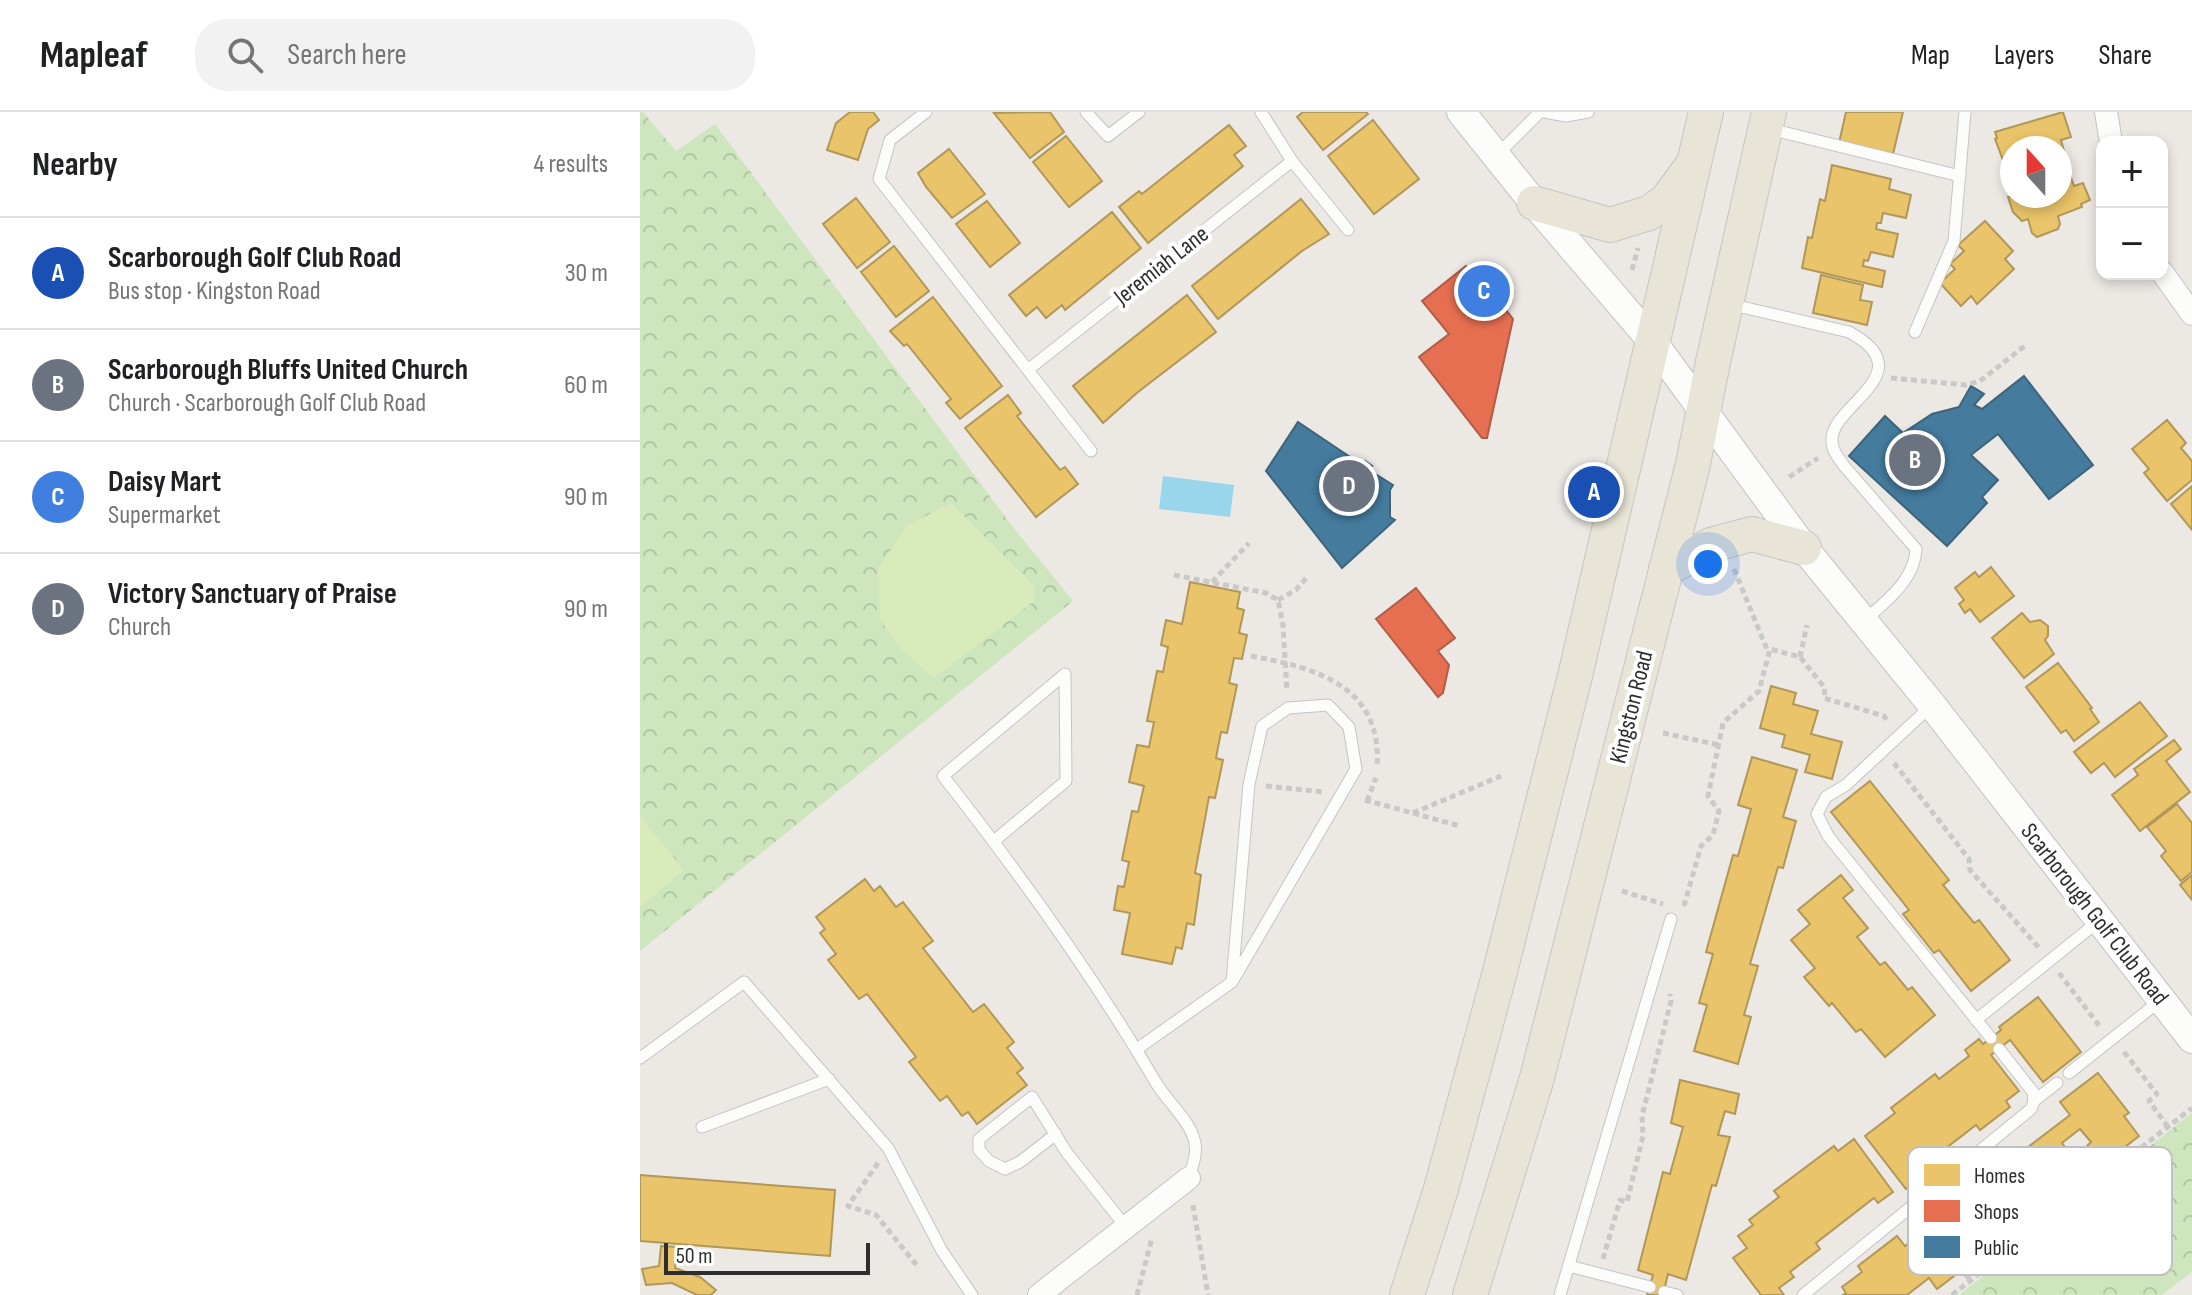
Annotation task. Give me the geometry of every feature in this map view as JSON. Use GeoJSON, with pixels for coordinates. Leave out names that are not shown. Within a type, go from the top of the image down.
{"type":"FeatureCollection","features":[{"type":"Feature","properties":{"kind":"main road"},"geometry":{"type":"LineString","coordinates":[[1407,1295],[1441,1189],[1498,979],[1575,676],[1706,112]]}},
{"type":"Feature","properties":{"kind":"main road","name":"Kingston Road"},"geometry":{"type":"LineString","coordinates":[[1470,1295],[1537,1078],[1693,464],[1767,120]]}},
{"type":"Feature","properties":{"kind":"main road"},"geometry":{"type":"LineString","coordinates":[[1534,203],[1610,225],[1649,213],[1667,200],[1696,160]]}},
{"type":"Feature","properties":{"kind":"main road"},"geometry":{"type":"LineString","coordinates":[[1666,569],[1711,545],[1752,534],[1804,548]]}},
{"type":"Feature","properties":{"kind":"street","name":"Scarborough Golf Club Road"},"geometry":{"type":"LineString","coordinates":[[1461,112],[1652,341],[1804,548],[1932,705],[2192,1039]]}},
{"type":"Feature","properties":{"kind":"street"},"geometry":{"type":"LineString","coordinates":[[2106,112],[2110,136]]}},
{"type":"Feature","properties":{"kind":"street"},"geometry":{"type":"LineString","coordinates":[[2168,280],[2192,314]]}},
{"type":"Feature","properties":{"kind":"street"},"geometry":{"type":"LineString","coordinates":[[1039,1295],[1189,1178]]}},
{"type":"Feature","properties":{"kind":"lane"},"geometry":{"type":"LineString","coordinates":[[926,112],[890,140],[879,179],[1091,451]]}},
{"type":"Feature","properties":{"kind":"lane"},"geometry":{"type":"LineString","coordinates":[[1086,112],[1108,136],[1139,112]]}},
{"type":"Feature","properties":{"kind":"lane"},"geometry":{"type":"LineString","coordinates":[[1261,112],[1292,161],[1348,230]]}},
{"type":"Feature","properties":{"kind":"lane"},"geometry":{"type":"LineString","coordinates":[[1496,156],[1542,112],[1566,116],[1588,112]]}},
{"type":"Feature","properties":{"kind":"lane"},"geometry":{"type":"LineString","coordinates":[[1915,332],[1954,241],[1965,112]]}},
{"type":"Feature","properties":{"kind":"lane"},"geometry":{"type":"LineString","coordinates":[[1767,120],[1960,176]]}},
{"type":"Feature","properties":{"kind":"lane","name":"Jeremiah Lane"},"geometry":{"type":"LineString","coordinates":[[1029,369],[1292,161]]}},
{"type":"Feature","properties":{"kind":"lane"},"geometry":{"type":"LineString","coordinates":[[1726,303],[1849,332],[1863,339],[1875,352],[1877,368],[1871,388],[1840,420],[1832,437],[1835,452],[1916,549],[1916,565],[1899,589],[1864,622]]}},
{"type":"Feature","properties":{"kind":"lane"},"geometry":{"type":"LineString","coordinates":[[994,841],[1066,781],[1065,674],[943,776],[1027,884],[1193,1136],[1196,1156],[1189,1178]]}},
{"type":"Feature","properties":{"kind":"lane"},"geometry":{"type":"LineString","coordinates":[[1137,1049],[1232,982],[1356,769],[1349,727],[1328,705],[1288,708],[1262,726],[1249,784],[1232,982]]}},
{"type":"Feature","properties":{"kind":"lane"},"geometry":{"type":"LineString","coordinates":[[1932,705],[1846,785],[1826,797],[1817,814],[1828,836],[1991,1038]]}},
{"type":"Feature","properties":{"kind":"lane"},"geometry":{"type":"LineString","coordinates":[[1560,1295],[1671,919]]}},
{"type":"Feature","properties":{"kind":"lane"},"geometry":{"type":"LineString","coordinates":[[1976,1020],[2100,920]]}},
{"type":"Feature","properties":{"kind":"lane"},"geometry":{"type":"LineString","coordinates":[[640,1058],[744,982],[888,1148],[942,1251],[972,1295]]}},
{"type":"Feature","properties":{"kind":"lane"},"geometry":{"type":"LineString","coordinates":[[2069,1073],[2161,1000]]}},
{"type":"Feature","properties":{"kind":"lane"},"geometry":{"type":"LineString","coordinates":[[1984,1147],[2031,1109],[2034,1101],[2032,1090],[1999,1049]]}},
{"type":"Feature","properties":{"kind":"lane"},"geometry":{"type":"LineString","coordinates":[[702,1127],[829,1079]]}},
{"type":"Feature","properties":{"kind":"lane"},"geometry":{"type":"LineString","coordinates":[[2034,1101],[2057,1083]]}},
{"type":"Feature","properties":{"kind":"lane"},"geometry":{"type":"LineString","coordinates":[[1056,1134],[1020,1162],[1005,1169],[989,1161],[979,1150],[979,1139],[1032,1097],[1126,1227]]}},
{"type":"Feature","properties":{"kind":"lane"},"geometry":{"type":"LineString","coordinates":[[1803,1295],[1908,1209]]}},
{"type":"Feature","properties":{"kind":"lane"},"geometry":{"type":"LineString","coordinates":[[1569,1266],[1650,1287]]}},
{"type":"Feature","properties":{"kind":"lane"},"geometry":{"type":"LineString","coordinates":[[1664,1292],[1677,1295]]}},
{"type":"Feature","properties":{"kind":"path"},"geometry":{"type":"LineString","coordinates":[[1874,377],[1966,385],[1980,381],[2026,345]]}},
{"type":"Feature","properties":{"kind":"path"},"geometry":{"type":"LineString","coordinates":[[1789,477],[1814,460],[1835,452]]}},
{"type":"Feature","properties":{"kind":"path"},"geometry":{"type":"LineString","coordinates":[[1723,542],[1769,654]]}},
{"type":"Feature","properties":{"kind":"path"},"geometry":{"type":"LineString","coordinates":[[1211,583],[1249,543]]}},
{"type":"Feature","properties":{"kind":"path"},"geometry":{"type":"LineString","coordinates":[[1174,575],[1266,593],[1278,600],[1283,625],[1288,708]]}},
{"type":"Feature","properties":{"kind":"path"},"geometry":{"type":"LineString","coordinates":[[1278,600],[1296,590],[1307,577]]}},
{"type":"Feature","properties":{"kind":"path"},"geometry":{"type":"LineString","coordinates":[[1800,657],[1807,625]]}},
{"type":"Feature","properties":{"kind":"path"},"geometry":{"type":"LineString","coordinates":[[1691,913],[1682,910],[1701,846],[1713,835],[1719,811],[1708,796],[1723,723],[1759,691],[1770,649],[1800,657],[1825,688],[1824,698],[1884,716],[1898,738]]}},
{"type":"Feature","properties":{"kind":"path"},"geometry":{"type":"LineString","coordinates":[[1663,733],[1719,745]]}},
{"type":"Feature","properties":{"kind":"path"},"geometry":{"type":"LineString","coordinates":[[1884,750],[1969,859],[1970,870],[2050,961]]}},
{"type":"Feature","properties":{"kind":"path"},"geometry":{"type":"LineString","coordinates":[[1413,813],[1501,776]]}},
{"type":"Feature","properties":{"kind":"path"},"geometry":{"type":"LineString","coordinates":[[1622,891],[1668,906]]}},
{"type":"Feature","properties":{"kind":"path"},"geometry":{"type":"LineString","coordinates":[[1599,1274],[1620,1200],[1627,1202],[1643,1136],[1642,1116],[1671,1001],[1668,984]]}},
{"type":"Feature","properties":{"kind":"path"},"geometry":{"type":"LineString","coordinates":[[2142,1147],[2192,1108]]}},
{"type":"Feature","properties":{"kind":"path"},"geometry":{"type":"LineString","coordinates":[[888,1148],[848,1206],[876,1215],[919,1268]]}},
{"type":"Feature","properties":{"kind":"path"},"geometry":{"type":"LineString","coordinates":[[1189,1178],[1208,1295]]}},
{"type":"Feature","properties":{"kind":"path"},"geometry":{"type":"LineString","coordinates":[[1137,1295],[1154,1227],[1168,1194]]}},
{"type":"Feature","properties":{"kind":"path"},"geometry":{"type":"LineString","coordinates":[[1966,1275],[1971,1281]]}},
{"type":"Feature","properties":{"kind":"path"},"geometry":{"type":"LineString","coordinates":[[1952,1295],[1979,1275]]}},
{"type":"Feature","properties":{"kind":"green space"},"geometry":{"type":"Polygon","coordinates":[[[640,112],[676,151],[715,124],[1009,522],[1073,601],[640,951],[640,112]]]}},
{"type":"Feature","properties":{"kind":"green space"},"geometry":{"type":"Polygon","coordinates":[[[951,503],[1034,586],[1034,601],[934,678],[902,650],[880,620],[878,569],[906,526],[951,503]]]}},
{"type":"Feature","properties":{"kind":"green space"},"geometry":{"type":"Polygon","coordinates":[[[640,816],[684,870],[640,907],[640,816]]]}},
{"type":"Feature","properties":{"kind":"green space"},"geometry":{"type":"Polygon","coordinates":[[[2192,1113],[2192,1272],[2162,1295],[1959,1295],[1985,1275],[2172,1275],[2172,1147],[2148,1147],[2192,1113]]]}},
{"type":"Feature","properties":{"kind":"water"},"geometry":{"type":"Polygon","coordinates":[[[1163,476],[1234,485],[1230,517],[1159,509],[1163,476]]]}},
{"type":"Feature","properties":{"kind":"building: Homes"},"geometry":{"type":"Polygon","coordinates":[[[850,112],[873,112],[879,120],[868,129],[858,160],[827,150],[836,123],[850,112]]]}},
{"type":"Feature","properties":{"kind":"building: Homes"},"geometry":{"type":"Polygon","coordinates":[[[1050,112],[1064,132],[1030,158],[994,113],[1050,112]]]}},
{"type":"Feature","properties":{"kind":"building: Homes"},"geometry":{"type":"Polygon","coordinates":[[[1303,112],[1368,114],[1323,150],[1297,117],[1303,112]]]}},
{"type":"Feature","properties":{"kind":"building: Homes"},"geometry":{"type":"Polygon","coordinates":[[[1846,112],[1903,112],[1893,154],[1839,143],[1846,112]]]}},
{"type":"Feature","properties":{"kind":"building: Homes"},"geometry":{"type":"Polygon","coordinates":[[[2063,112],[2071,136],[2000,136],[2000,152],[1995,132],[2063,112]]]}},
{"type":"Feature","properties":{"kind":"building: Homes"},"geometry":{"type":"Polygon","coordinates":[[[1373,120],[1419,179],[1374,214],[1328,156],[1373,120]]]}},
{"type":"Feature","properties":{"kind":"building: Homes"},"geometry":{"type":"Polygon","coordinates":[[[1229,125],[1246,146],[1234,155],[1243,166],[1148,243],[1119,207],[1139,191],[1142,194],[1229,125]]]}},
{"type":"Feature","properties":{"kind":"building: Homes"},"geometry":{"type":"Polygon","coordinates":[[[1066,136],[1102,181],[1069,207],[1033,162],[1066,136]]]}},
{"type":"Feature","properties":{"kind":"building: Homes"},"geometry":{"type":"Polygon","coordinates":[[[949,149],[985,194],[952,218],[918,173],[949,149]]]}},
{"type":"Feature","properties":{"kind":"building: Homes"},"geometry":{"type":"Polygon","coordinates":[[[1832,165],[1891,179],[1889,189],[1911,195],[1906,218],[1883,213],[1881,223],[1877,223],[1876,229],[1898,234],[1893,257],[1871,252],[1868,261],[1864,260],[1863,266],[1885,271],[1882,287],[1802,268],[1820,199],[1825,201],[1832,165]]]}},
{"type":"Feature","properties":{"kind":"building: Homes"},"geometry":{"type":"Polygon","coordinates":[[[2072,180],[2074,186],[2083,183],[2090,200],[2081,204],[2082,207],[2058,216],[2058,229],[2037,237],[2032,233],[2028,219],[2022,221],[2012,208],[2072,208],[2072,180]]]}},
{"type":"Feature","properties":{"kind":"building: Homes"},"geometry":{"type":"Polygon","coordinates":[[[856,198],[890,242],[857,268],[823,224],[856,198]]]}},
{"type":"Feature","properties":{"kind":"building: Homes"},"geometry":{"type":"Polygon","coordinates":[[[1301,199],[1329,234],[1302,251],[1218,319],[1192,286],[1301,199]]]}},
{"type":"Feature","properties":{"kind":"building: Homes"},"geometry":{"type":"Polygon","coordinates":[[[987,201],[1020,243],[990,267],[956,224],[987,201]]]}},
{"type":"Feature","properties":{"kind":"building: Homes"},"geometry":{"type":"Polygon","coordinates":[[[1112,212],[1141,248],[1065,310],[1062,305],[1046,318],[1037,307],[1026,316],[1009,295],[1112,212]]]}},
{"type":"Feature","properties":{"kind":"building: Homes"},"geometry":{"type":"Polygon","coordinates":[[[1985,221],[2013,251],[2005,259],[2014,269],[1977,304],[1971,296],[1961,306],[1940,283],[1955,269],[1950,264],[1964,251],[1958,245],[1985,221]]]}},
{"type":"Feature","properties":{"kind":"building: Homes"},"geometry":{"type":"Polygon","coordinates":[[[894,246],[929,291],[896,317],[861,272],[894,246]]]}},
{"type":"Feature","properties":{"kind":"building: Homes"},"geometry":{"type":"Polygon","coordinates":[[[1821,275],[1863,285],[1860,300],[1872,302],[1867,325],[1813,313],[1821,275]]]}},
{"type":"Feature","properties":{"kind":"building: Homes"},"geometry":{"type":"Polygon","coordinates":[[[1187,295],[1216,332],[1103,423],[1073,386],[1187,295]]]}},
{"type":"Feature","properties":{"kind":"building: Homes"},"geometry":{"type":"Polygon","coordinates":[[[933,297],[1002,386],[960,419],[946,403],[951,399],[907,344],[904,346],[890,331],[933,297]]]}},
{"type":"Feature","properties":{"kind":"building: Homes"},"geometry":{"type":"Polygon","coordinates":[[[1008,395],[1021,413],[1017,416],[1023,424],[1060,470],[1065,467],[1078,484],[1036,517],[965,428],[1008,395]]]}},
{"type":"Feature","properties":{"kind":"building: Homes"},"geometry":{"type":"Polygon","coordinates":[[[2167,420],[2186,443],[2181,448],[2192,461],[2192,480],[2167,501],[2144,473],[2149,469],[2132,449],[2167,420]]]}},
{"type":"Feature","properties":{"kind":"building: Homes"},"geometry":{"type":"Polygon","coordinates":[[[2192,486],[2192,530],[2171,504],[2192,486]]]}},
{"type":"Feature","properties":{"kind":"building: Homes"},"geometry":{"type":"Polygon","coordinates":[[[1991,567],[2014,596],[1980,622],[1970,609],[1965,613],[1959,604],[1964,600],[1955,588],[1975,572],[1979,577],[1991,567]]]}},
{"type":"Feature","properties":{"kind":"building: Homes"},"geometry":{"type":"Polygon","coordinates":[[[1190,582],[1240,592],[1237,608],[1244,610],[1239,633],[1247,635],[1242,659],[1234,658],[1229,683],[1237,685],[1227,733],[1221,732],[1216,758],[1223,760],[1215,798],[1209,797],[1195,873],[1201,875],[1194,925],[1187,923],[1182,949],[1176,947],[1172,964],[1122,954],[1130,913],[1114,910],[1118,886],[1124,887],[1129,862],[1122,860],[1132,811],[1138,812],[1144,786],[1129,782],[1137,745],[1149,747],[1154,722],[1147,721],[1157,671],[1163,672],[1168,647],[1161,645],[1166,620],[1182,624],[1190,582]]]}},
{"type":"Feature","properties":{"kind":"building: Homes"},"geometry":{"type":"Polygon","coordinates":[[[2022,613],[2030,622],[2040,620],[2048,626],[2045,640],[2054,654],[2024,678],[1992,638],[2022,613]]]}},
{"type":"Feature","properties":{"kind":"building: Homes"},"geometry":{"type":"Polygon","coordinates":[[[2058,663],[2099,722],[2074,741],[2066,730],[2061,733],[2026,687],[2058,663]]]}},
{"type":"Feature","properties":{"kind":"building: Homes"},"geometry":{"type":"Polygon","coordinates":[[[1771,686],[1796,693],[1793,704],[1818,711],[1811,734],[1842,742],[1832,779],[1805,772],[1810,755],[1782,747],[1785,735],[1760,728],[1771,686]]]}},
{"type":"Feature","properties":{"kind":"building: Homes"},"geometry":{"type":"Polygon","coordinates":[[[2140,702],[2167,736],[2115,777],[2104,763],[2091,773],[2074,752],[2140,702]]]}},
{"type":"Feature","properties":{"kind":"building: Homes"},"geometry":{"type":"Polygon","coordinates":[[[2174,740],[2181,749],[2166,761],[2190,792],[2140,831],[2112,795],[2138,775],[2134,769],[2174,740]]]}},
{"type":"Feature","properties":{"kind":"building: Homes"},"geometry":{"type":"Polygon","coordinates":[[[1752,757],[1797,770],[1783,817],[1796,821],[1783,868],[1778,867],[1750,964],[1758,966],[1744,1015],[1751,1017],[1738,1064],[1694,1051],[1707,1005],[1699,1003],[1713,954],[1706,952],[1733,855],[1738,856],[1751,809],[1738,805],[1752,757]]]}},
{"type":"Feature","properties":{"kind":"building: Homes"},"geometry":{"type":"Polygon","coordinates":[[[1870,781],[1949,880],[1943,885],[1974,923],[1979,920],[2010,960],[1971,991],[1939,950],[1934,953],[1903,914],[1909,910],[1831,812],[1870,781]]]}},
{"type":"Feature","properties":{"kind":"building: Homes"},"geometry":{"type":"Polygon","coordinates":[[[2177,804],[2192,823],[2192,872],[2181,881],[2161,856],[2166,851],[2147,827],[2177,804]]]}},
{"type":"Feature","properties":{"kind":"building: Homes"},"geometry":{"type":"Polygon","coordinates":[[[1841,875],[1853,890],[1843,898],[1868,928],[1857,937],[1880,965],[1885,962],[1908,990],[1912,987],[1935,1015],[1885,1057],[1861,1029],[1856,1032],[1832,1003],[1829,1006],[1804,977],[1815,968],[1791,940],[1810,924],[1798,910],[1841,875]]]}},
{"type":"Feature","properties":{"kind":"building: Homes"},"geometry":{"type":"Polygon","coordinates":[[[2192,875],[2192,900],[2180,885],[2192,875]]]}},
{"type":"Feature","properties":{"kind":"building: Homes"},"geometry":{"type":"Polygon","coordinates":[[[865,879],[874,891],[880,886],[896,907],[903,902],[933,941],[923,948],[973,1012],[984,1004],[1014,1042],[1007,1048],[1023,1068],[1017,1073],[1027,1085],[977,1124],[968,1112],[962,1116],[947,1096],[940,1101],[909,1062],[916,1057],[867,994],[859,999],[828,960],[836,954],[820,933],[825,929],[816,917],[865,879]]]}},
{"type":"Feature","properties":{"kind":"building: Homes"},"geometry":{"type":"Polygon","coordinates":[[[2038,997],[2081,1052],[2043,1082],[2010,1040],[1991,1055],[2019,1091],[2006,1101],[2010,1107],[1980,1130],[1976,1125],[1948,1147],[1908,1147],[1906,1189],[1865,1136],[1895,1113],[1891,1108],[1935,1074],[1939,1079],[1969,1056],[1965,1050],[1979,1039],[1983,1044],[2001,1030],[1999,1027],[2038,997]]]}},
{"type":"Feature","properties":{"kind":"building: Homes"},"geometry":{"type":"Polygon","coordinates":[[[2098,1073],[2129,1113],[2124,1116],[2139,1136],[2125,1147],[2088,1147],[2091,1142],[2080,1129],[2062,1143],[2065,1147],[2028,1147],[2070,1115],[2060,1102],[2098,1073]]]}},
{"type":"Feature","properties":{"kind":"building: Homes"},"geometry":{"type":"Polygon","coordinates":[[[1680,1080],[1739,1094],[1735,1114],[1725,1111],[1718,1135],[1730,1137],[1716,1186],[1712,1185],[1686,1280],[1668,1274],[1663,1295],[1647,1295],[1653,1275],[1638,1270],[1663,1172],[1670,1174],[1683,1127],[1671,1123],[1680,1080]]]}},
{"type":"Feature","properties":{"kind":"building: Homes"},"geometry":{"type":"Polygon","coordinates":[[[1854,1139],[1893,1192],[1878,1203],[1874,1198],[1816,1243],[1820,1249],[1790,1272],[1794,1277],[1779,1288],[1784,1295],[1761,1295],[1733,1258],[1747,1248],[1738,1236],[1753,1225],[1749,1220],[1779,1197],[1774,1191],[1834,1146],[1838,1151],[1854,1139]]]}},
{"type":"Feature","properties":{"kind":"building: Homes"},"geometry":{"type":"Polygon","coordinates":[[[640,1175],[835,1190],[830,1256],[640,1241],[640,1175]]]}},
{"type":"Feature","properties":{"kind":"building: Homes"},"geometry":{"type":"Polygon","coordinates":[[[1897,1236],[1905,1246],[1908,1244],[1908,1275],[1955,1275],[1937,1289],[1929,1278],[1907,1295],[1843,1295],[1846,1293],[1842,1287],[1862,1272],[1858,1266],[1897,1236]]]}},
{"type":"Feature","properties":{"kind":"building: Homes"},"geometry":{"type":"Polygon","coordinates":[[[661,1246],[678,1247],[675,1268],[700,1277],[716,1290],[711,1295],[697,1295],[672,1283],[646,1285],[642,1269],[659,1266],[661,1246]]]}},
{"type":"Feature","properties":{"kind":"building: Shops"},"geometry":{"type":"Polygon","coordinates":[[[1466,266],[1481,285],[1484,282],[1513,319],[1487,438],[1482,438],[1419,357],[1449,334],[1422,301],[1466,266]]]}},
{"type":"Feature","properties":{"kind":"building: Shops"},"geometry":{"type":"Polygon","coordinates":[[[1416,588],[1455,638],[1438,651],[1449,665],[1443,693],[1438,697],[1376,619],[1416,588]]]}},
{"type":"Feature","properties":{"kind":"building: Public"},"geometry":{"type":"Polygon","coordinates":[[[2024,376],[2093,465],[2049,499],[1998,434],[1971,455],[1998,480],[1982,497],[1987,503],[1947,546],[1849,456],[1885,416],[1903,433],[1932,414],[1959,407],[1971,386],[1984,394],[1974,405],[1982,409],[2024,376]]]}},
{"type":"Feature","properties":{"kind":"building: Public"},"geometry":{"type":"Polygon","coordinates":[[[1298,422],[1362,465],[1365,461],[1372,466],[1369,470],[1393,485],[1390,490],[1390,517],[1395,520],[1342,568],[1266,471],[1298,422]]]}},
{"type":"Feature","properties":{"kind":"place","name":"Daisy Mart"},"geometry":{"type":"Point","coordinates":[1484,291]}},
{"type":"Feature","properties":{"kind":"place","name":"Scarborough Bluffs United Church"},"geometry":{"type":"Point","coordinates":[1915,460]}},
{"type":"Feature","properties":{"kind":"place","name":"Victory Sanctuary of Praise"},"geometry":{"type":"Point","coordinates":[1349,486]}},
{"type":"Feature","properties":{"kind":"place","name":"Scarborough Golf Club Road"},"geometry":{"type":"Point","coordinates":[1594,492]}}]}
